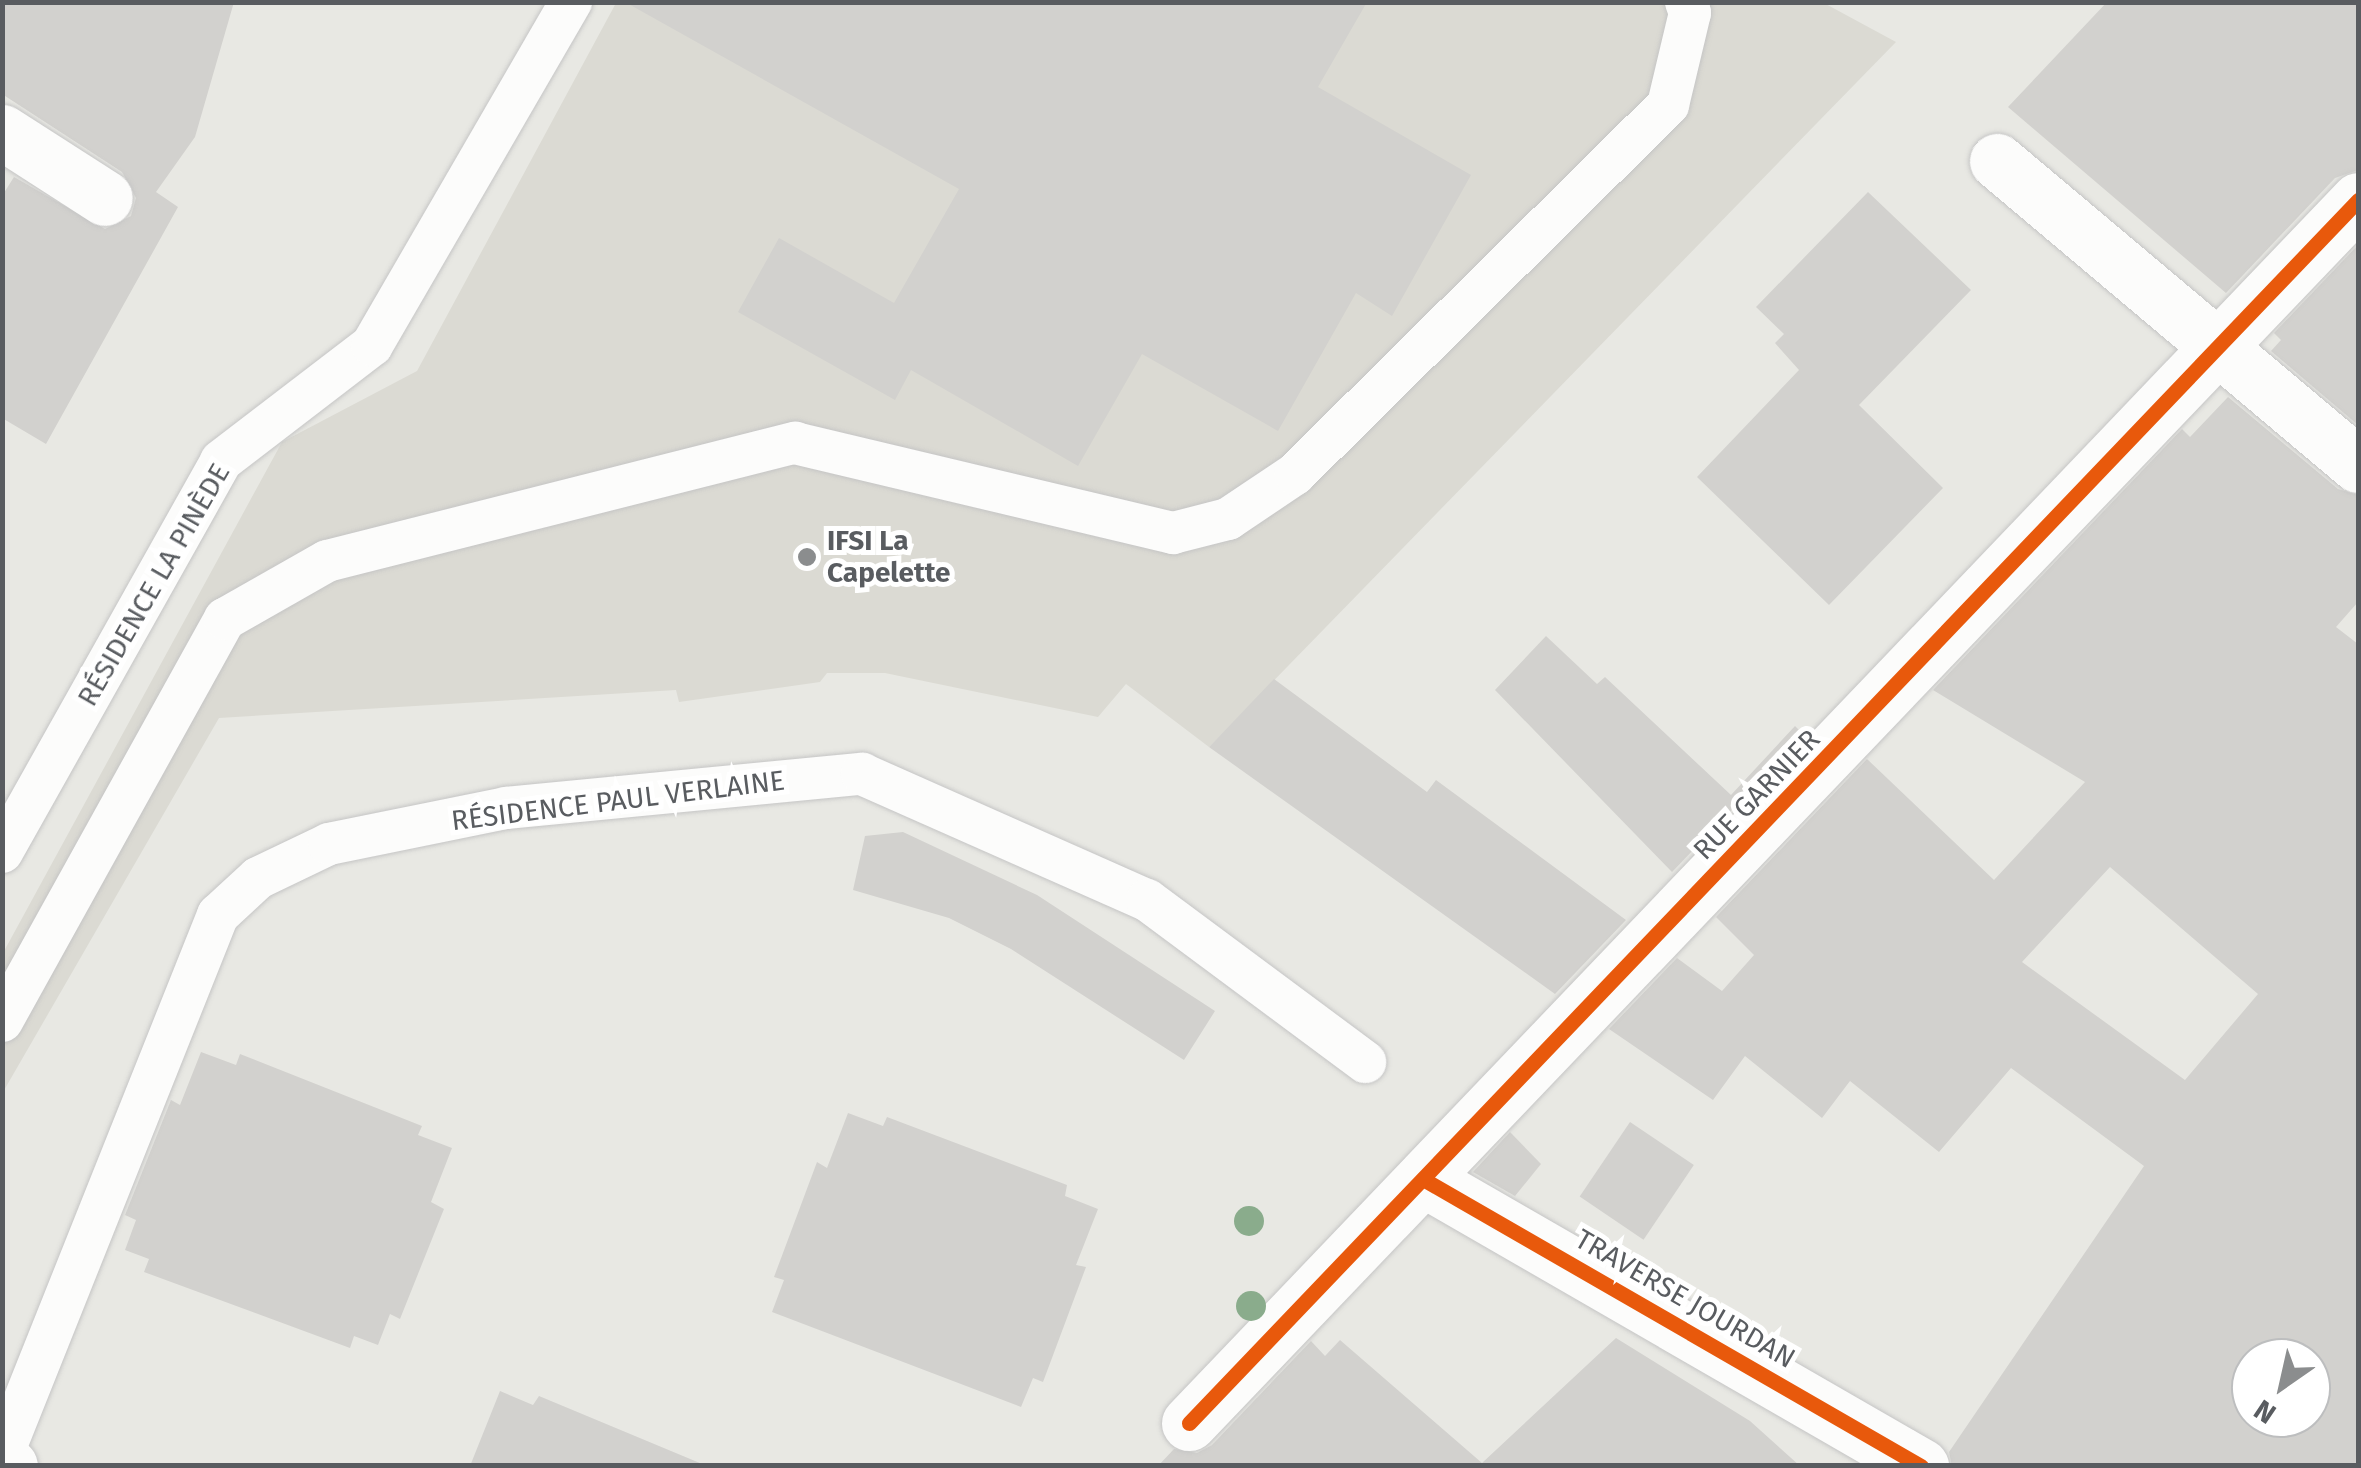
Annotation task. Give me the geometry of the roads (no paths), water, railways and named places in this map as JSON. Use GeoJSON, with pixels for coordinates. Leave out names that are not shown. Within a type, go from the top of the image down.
{"type":"FeatureCollection","features":[{"type":"Feature","properties":{"kind":"street"},"geometry":{"type":"LineString","coordinates":[[2,132],[106,198]]}},
{"type":"Feature","properties":{"kind":"street"},"geometry":{"type":"LineString","coordinates":[[1997,160],[2358,465]]}},
{"type":"Feature","properties":{"kind":"street","name":"RUE GARNIER"},"geometry":{"type":"LineString","coordinates":[[1188,1423],[2221,349],[2358,200]]}},
{"type":"Feature","properties":{"kind":"street","name":"TRAVERSE JOURDAN"},"geometry":{"type":"LineString","coordinates":[[1423,1179],[1921,1466]]}},
{"type":"Feature","properties":{"kind":"street"},"geometry":{"type":"LineString","coordinates":[[2,1458],[10,1466]]}},
{"type":"Feature","properties":{"kind":"lane","name":"RÉSIDENCE LA PINÈDE"},"geometry":{"type":"LineString","coordinates":[[2,852],[221,461],[372,345],[572,2]]}},
{"type":"Feature","properties":{"kind":"lane"},"geometry":{"type":"LineString","coordinates":[[2,1021],[225,619],[327,561],[795,442],[1173,532],[1228,519],[1294,474],[1668,105],[1690,13],[1686,2]]}},
{"type":"Feature","properties":{"kind":"lane","name":"RÉSIDENCE PAUL VERLAINE"},"geometry":{"type":"LineString","coordinates":[[2,1458],[218,915],[258,878],[330,844],[506,808],[862,774],[1147,900],[1365,1062]]}},
{"type":"Feature","properties":{"kind":"place","name":"IFSI La Capelette"},"geometry":{"type":"Point","coordinates":[807,557]}}]}
